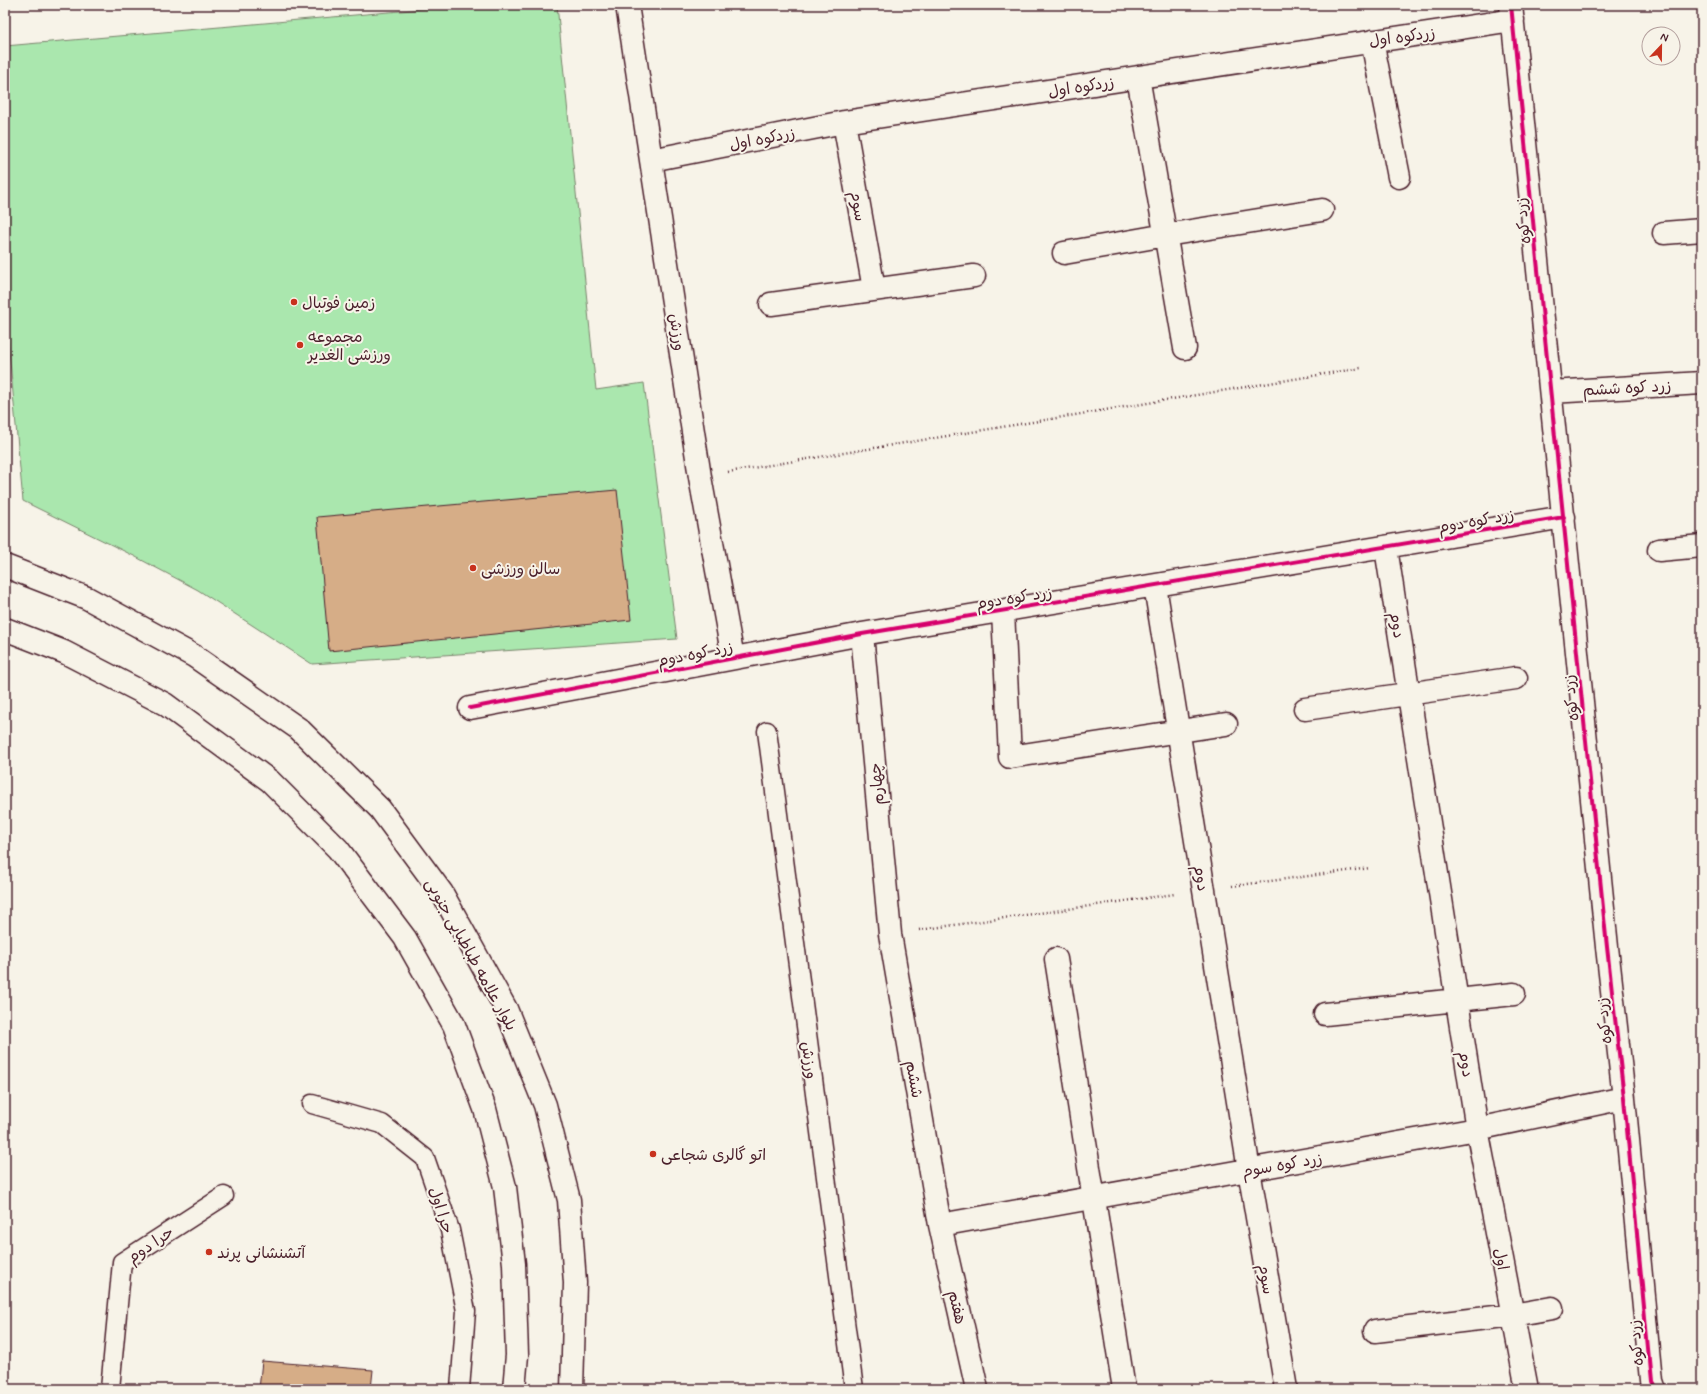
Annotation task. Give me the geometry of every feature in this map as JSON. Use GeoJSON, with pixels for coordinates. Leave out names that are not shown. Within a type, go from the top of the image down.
{"type":"FeatureCollection","features":[{"type":"Feature","properties":{"kind":"street","name":"ورزش"},"geometry":{"type":"LineString","coordinates":[[627,5],[700,477],[733,658]]}},
{"type":"Feature","properties":{"kind":"street","name":"زردکوه اول"},"geometry":{"type":"LineString","coordinates":[[652,160],[844,122],[1372,41],[1512,12]]}},
{"type":"Feature","properties":{"kind":"street","name":"زرد کوه"},"geometry":{"type":"LineString","coordinates":[[1512,12],[1607,947],[1624,1098],[1650,1380],[1654,1389]]}},
{"type":"Feature","properties":{"kind":"street"},"geometry":{"type":"LineString","coordinates":[[1372,41],[1398,177]]}},
{"type":"Feature","properties":{"kind":"street"},"geometry":{"type":"LineString","coordinates":[[1138,77],[1185,348]]}},
{"type":"Feature","properties":{"kind":"street","name":"سوم"},"geometry":{"type":"LineString","coordinates":[[844,122],[874,289]]}},
{"type":"Feature","properties":{"kind":"street"},"geometry":{"type":"LineString","coordinates":[[1064,253],[1322,210]]}},
{"type":"Feature","properties":{"kind":"street"},"geometry":{"type":"LineString","coordinates":[[1664,233],[1702,230]]}},
{"type":"Feature","properties":{"kind":"street"},"geometry":{"type":"LineString","coordinates":[[771,304],[974,276]]}},
{"type":"Feature","properties":{"kind":"street","name":"زرد کوه ششم"},"geometry":{"type":"LineString","coordinates":[[1551,392],[1702,383]]}},
{"type":"Feature","properties":{"kind":"street","name":"زرد کوه دوم"},"geometry":{"type":"LineString","coordinates":[[470,708],[862,634],[1386,548],[1564,517]]}},
{"type":"Feature","properties":{"kind":"street"},"geometry":{"type":"LineString","coordinates":[[1659,550],[1702,546]]}},
{"type":"Feature","properties":{"kind":"street","name":"دوم"},"geometry":{"type":"LineString","coordinates":[[1386,548],[1477,1129]]}},
{"type":"Feature","properties":{"kind":"street","name":"بلوار علامه طباطبایی جنوبی"},"geometry":{"type":"LineString","coordinates":[[5,566],[87,598],[194,656],[299,729],[380,809],[442,893],[506,1010],[545,1105],[569,1200],[575,1283],[572,1389]]}},
{"type":"Feature","properties":{"kind":"street","name":"دوم"},"geometry":{"type":"LineString","coordinates":[[1155,586],[1249,1170]]}},
{"type":"Feature","properties":{"kind":"street"},"geometry":{"type":"LineString","coordinates":[[1003,611],[1010,757],[1178,730],[1226,724]]}},
{"type":"Feature","properties":{"kind":"street"},"geometry":{"type":"LineString","coordinates":[[5,629],[64,652],[165,704],[270,782],[338,849],[405,938],[454,1025],[485,1109],[504,1187],[514,1264],[517,1355],[514,1389]]}},
{"type":"Feature","properties":{"kind":"street","name":"چهارم"},"geometry":{"type":"LineString","coordinates":[[862,634],[890,934]]}},
{"type":"Feature","properties":{"kind":"street"},"geometry":{"type":"LineString","coordinates":[[1305,708],[1516,678]]}},
{"type":"Feature","properties":{"kind":"street","name":"ششم"},"geometry":{"type":"LineString","coordinates":[[890,934],[940,1225]]}},
{"type":"Feature","properties":{"kind":"street"},"geometry":{"type":"LineString","coordinates":[[1056,959],[1095,1197],[1124,1389]]}},
{"type":"Feature","properties":{"kind":"street"},"geometry":{"type":"LineString","coordinates":[[1325,1014],[1514,994]]}},
{"type":"Feature","properties":{"kind":"street","name":"زرد کوه سوم"},"geometry":{"type":"LineString","coordinates":[[940,1225],[1477,1129],[1624,1098]]}},
{"type":"Feature","properties":{"kind":"street","name":"اول"},"geometry":{"type":"LineString","coordinates":[[1477,1129],[1527,1389]]}},
{"type":"Feature","properties":{"kind":"street","name":"سوم"},"geometry":{"type":"LineString","coordinates":[[1249,1170],[1286,1389]]}},
{"type":"Feature","properties":{"kind":"street","name":"هفتم"},"geometry":{"type":"LineString","coordinates":[[940,1225],[977,1389]]}},
{"type":"Feature","properties":{"kind":"street"},"geometry":{"type":"LineString","coordinates":[[1375,1331],[1513,1315],[1552,1308]]}},
{"type":"Feature","properties":{"kind":"lane","name":"ورزش"},"geometry":{"type":"LineString","coordinates":[[767,731],[854,1389]]}},
{"type":"Feature","properties":{"kind":"lane","name":"حرا اول"},"geometry":{"type":"LineString","coordinates":[[312,1104],[382,1124],[425,1158],[450,1230],[466,1311],[460,1389]]}},
{"type":"Feature","properties":{"kind":"lane","name":"حرا دوم"},"geometry":{"type":"LineString","coordinates":[[110,1389],[122,1262],[224,1196]]}},
{"type":"Feature","properties":{"kind":"path"},"geometry":{"type":"LineString","coordinates":[[700,477],[1361,368]]}},
{"type":"Feature","properties":{"kind":"path"},"geometry":{"type":"LineString","coordinates":[[890,934],[1370,868]]}},
{"type":"Feature","properties":{"kind":"green space","name":"مجموعه ورزشی الغدیر"},"geometry":{"type":"Polygon","coordinates":[[[468,5],[557,5],[596,390],[644,383],[677,639],[312,664],[198,590],[134,556],[23,501],[5,307],[5,46],[468,5]]]}},
{"type":"Feature","properties":{"kind":"building","name":"سالن ورزشی"},"geometry":{"type":"Polygon","coordinates":[[[617,490],[631,620],[329,651],[317,517],[617,490]]]}},
{"type":"Feature","properties":{"kind":"building"},"geometry":{"type":"Polygon","coordinates":[[[262,1361],[373,1370],[371,1389],[259,1389],[262,1361]]]}},
{"type":"Feature","properties":{"kind":"cycle path"},"geometry":{"type":"LineString","coordinates":[[1511,5],[1607,947],[1624,1098],[1651,1380],[1654,1389]]}},
{"type":"Feature","properties":{"kind":"cycle path"},"geometry":{"type":"LineString","coordinates":[[470,708],[862,634],[1564,517]]}},
{"type":"Feature","properties":{"kind":"place","name":"زمین فوتبال"},"geometry":{"type":"Point","coordinates":[294,302]}},
{"type":"Feature","properties":{"kind":"place","name":"مجموعه ورزشی الغدیر"},"geometry":{"type":"Point","coordinates":[300,345]}},
{"type":"Feature","properties":{"kind":"place","name":"سالن ورزشی"},"geometry":{"type":"Point","coordinates":[473,568]}},
{"type":"Feature","properties":{"kind":"place","name":"اتو گالری شجاعی"},"geometry":{"type":"Point","coordinates":[653,1154]}},
{"type":"Feature","properties":{"kind":"place","name":"آتشنشانی پرند"},"geometry":{"type":"Point","coordinates":[209,1252]}}]}
